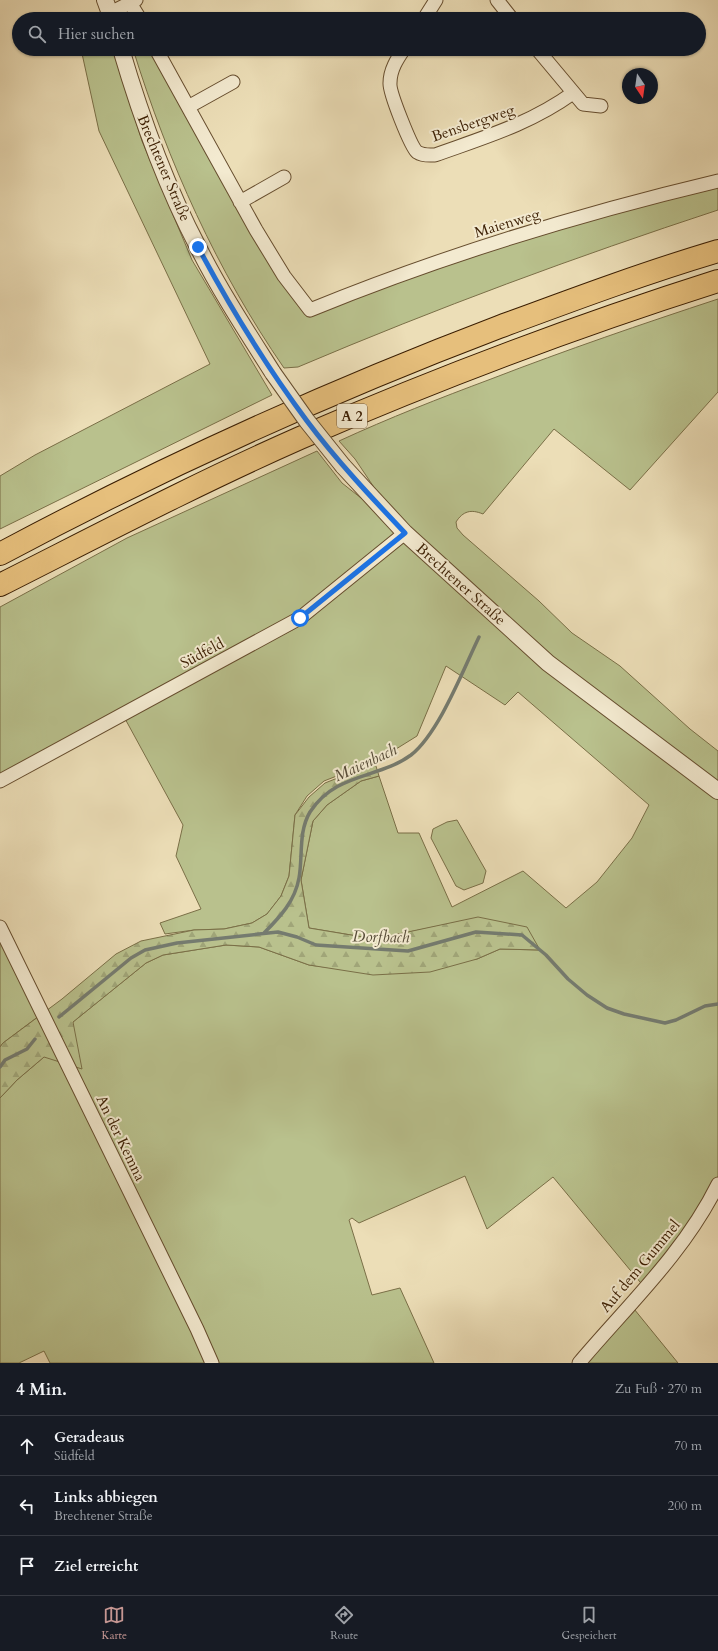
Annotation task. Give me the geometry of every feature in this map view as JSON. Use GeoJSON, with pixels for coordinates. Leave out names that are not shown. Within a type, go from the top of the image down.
{"type":"FeatureCollection","features":[{"type":"Feature","properties":{"kind":"highway","name":"A 2"},"geometry":{"type":"LineString","coordinates":[[0,554],[126,490],[258,427],[349,387],[458,343],[585,295],[718,251]]}},
{"type":"Feature","properties":{"kind":"highway","name":"A 2"},"geometry":{"type":"LineString","coordinates":[[0,585],[193,489],[305,436],[464,370],[630,309],[718,281]]}},
{"type":"Feature","properties":{"kind":"street"},"geometry":{"type":"LineString","coordinates":[[428,12],[436,0]]}},
{"type":"Feature","properties":{"kind":"street"},"geometry":{"type":"LineString","coordinates":[[497,0],[506,12]]}},
{"type":"Feature","properties":{"kind":"street"},"geometry":{"type":"LineString","coordinates":[[109,11],[133,2],[137,12]]}},
{"type":"Feature","properties":{"kind":"street","name":"Brechtener Straße"},"geometry":{"type":"LineString","coordinates":[[123,56],[139,109],[174,196],[191,232],[224,294],[273,373],[307,421],[343,466],[405,533],[548,663],[718,791]]}},
{"type":"Feature","properties":{"kind":"street"},"geometry":{"type":"LineString","coordinates":[[160,56],[240,202],[284,177]]}},
{"type":"Feature","properties":{"kind":"street","name":"Bensbergweg"},"geometry":{"type":"LineString","coordinates":[[399,56],[394,64],[389,84],[400,117],[416,151],[423,155],[435,155],[523,123],[549,110],[573,93]]}},
{"type":"Feature","properties":{"kind":"street"},"geometry":{"type":"LineString","coordinates":[[543,56],[583,104],[601,106]]}},
{"type":"Feature","properties":{"kind":"street"},"geometry":{"type":"LineString","coordinates":[[188,107],[233,82]]}},
{"type":"Feature","properties":{"kind":"street","name":"Maienweg"},"geometry":{"type":"LineString","coordinates":[[240,202],[284,276],[310,310],[357,290],[509,237],[718,181]]}},
{"type":"Feature","properties":{"kind":"street","name":"Südfeld"},"geometry":{"type":"LineString","coordinates":[[0,781],[300,618],[405,533]]}},
{"type":"Feature","properties":{"kind":"street","name":"An der Kemna"},"geometry":{"type":"LineString","coordinates":[[0,927],[197,1329],[212,1363]]}},
{"type":"Feature","properties":{"kind":"street","name":"Auf dem Gummel"},"geometry":{"type":"LineString","coordinates":[[579,1363],[677,1250],[700,1217],[718,1184]]}},
{"type":"Feature","properties":{"kind":"green space"},"geometry":{"type":"Polygon","coordinates":[[[83,56],[115,56],[142,141],[192,260],[272,395],[0,529],[0,476],[35,455],[210,364],[99,131],[83,56]]]}},
{"type":"Feature","properties":{"kind":"green space"},"geometry":{"type":"Polygon","coordinates":[[[135,56],[160,56],[310,310],[357,291],[718,181],[718,210],[506,284],[402,324],[298,367],[284,368],[237,293],[196,214],[178,174],[135,56]]]}},
{"type":"Feature","properties":{"kind":"green space"},"geometry":{"type":"Polygon","coordinates":[[[718,299],[718,392],[630,490],[554,429],[483,514],[471,511],[464,513],[456,522],[457,528],[463,535],[539,601],[572,633],[620,666],[690,729],[718,751],[718,1184],[645,1288],[553,1177],[487,1229],[465,1176],[359,1223],[352,1218],[349,1220],[372,1295],[400,1288],[434,1363],[50,1363],[44,1351],[19,1363],[0,1363],[0,1098],[17,1080],[44,1057],[73,1022],[146,963],[163,955],[226,945],[259,947],[309,965],[340,969],[477,959],[500,949],[540,950],[458,922],[375,939],[309,928],[301,880],[313,821],[327,805],[361,781],[379,776],[398,833],[419,833],[452,907],[523,871],[566,908],[597,882],[632,838],[649,805],[518,692],[505,705],[446,666],[417,736],[380,759],[324,781],[307,796],[295,815],[289,876],[281,896],[267,914],[252,923],[224,929],[194,930],[165,934],[160,923],[201,909],[176,856],[183,825],[123,715],[296,628],[398,539],[298,614],[0,775],[0,607],[127,538],[317,451],[342,483],[404,532],[355,459],[339,441],[415,408],[519,368],[718,299]]]}},
{"type":"Feature","properties":{"kind":"green space"},"geometry":{"type":"Polygon","coordinates":[[[375,763],[379,776],[361,781],[327,805],[313,821],[301,880],[309,928],[375,939],[478,917],[527,927],[540,950],[500,949],[477,959],[430,972],[373,975],[309,965],[259,947],[226,945],[163,955],[146,963],[73,1022],[82,1069],[44,1057],[17,1080],[0,1098],[0,1047],[3,1043],[62,999],[116,954],[141,941],[194,930],[224,929],[252,923],[267,914],[281,896],[289,876],[295,815],[309,797],[325,783],[375,763]]]}},
{"type":"Feature","properties":{"kind":"green space"},"geometry":{"type":"Polygon","coordinates":[[[457,820],[486,871],[483,883],[464,890],[456,886],[431,838],[433,829],[447,822],[457,820]]]}},
{"type":"Feature","properties":{"kind":"green space"},"geometry":{"type":"Polygon","coordinates":[[[0,922],[43,1013],[3,1043],[0,1047],[0,922]]]}},
{"type":"Feature","properties":{"kind":"green space"},"geometry":{"type":"Polygon","coordinates":[[[630,1304],[678,1363],[579,1363],[630,1304]]]}},
{"type":"Feature","properties":{"kind":"waterway","name":"Maienbach"},"geometry":{"type":"LineString","coordinates":[[264,933],[281,915],[294,894],[299,878],[302,836],[306,820],[310,812],[320,799],[332,790],[345,783],[399,763],[411,755],[421,745],[441,717],[479,637]]}},
{"type":"Feature","properties":{"kind":"waterway","name":"Dorfbach"},"geometry":{"type":"LineString","coordinates":[[59,1017],[131,958],[145,950],[177,943],[278,932],[297,937],[316,945],[408,951],[476,932],[522,935],[546,955],[568,979],[587,995],[607,1008],[624,1014],[665,1023],[676,1020],[705,1006],[718,1004]]}},
{"type":"Feature","properties":{"kind":"waterway","name":"Dorfbach"},"geometry":{"type":"LineString","coordinates":[[0,1067],[5,1060],[27,1049],[35,1039]]}},
{"type":"Feature","properties":{"kind":"route"},"geometry":{"type":"LineString","coordinates":[[198,247],[224,294],[273,373],[307,421],[343,466],[405,533],[300,618]]}}]}
